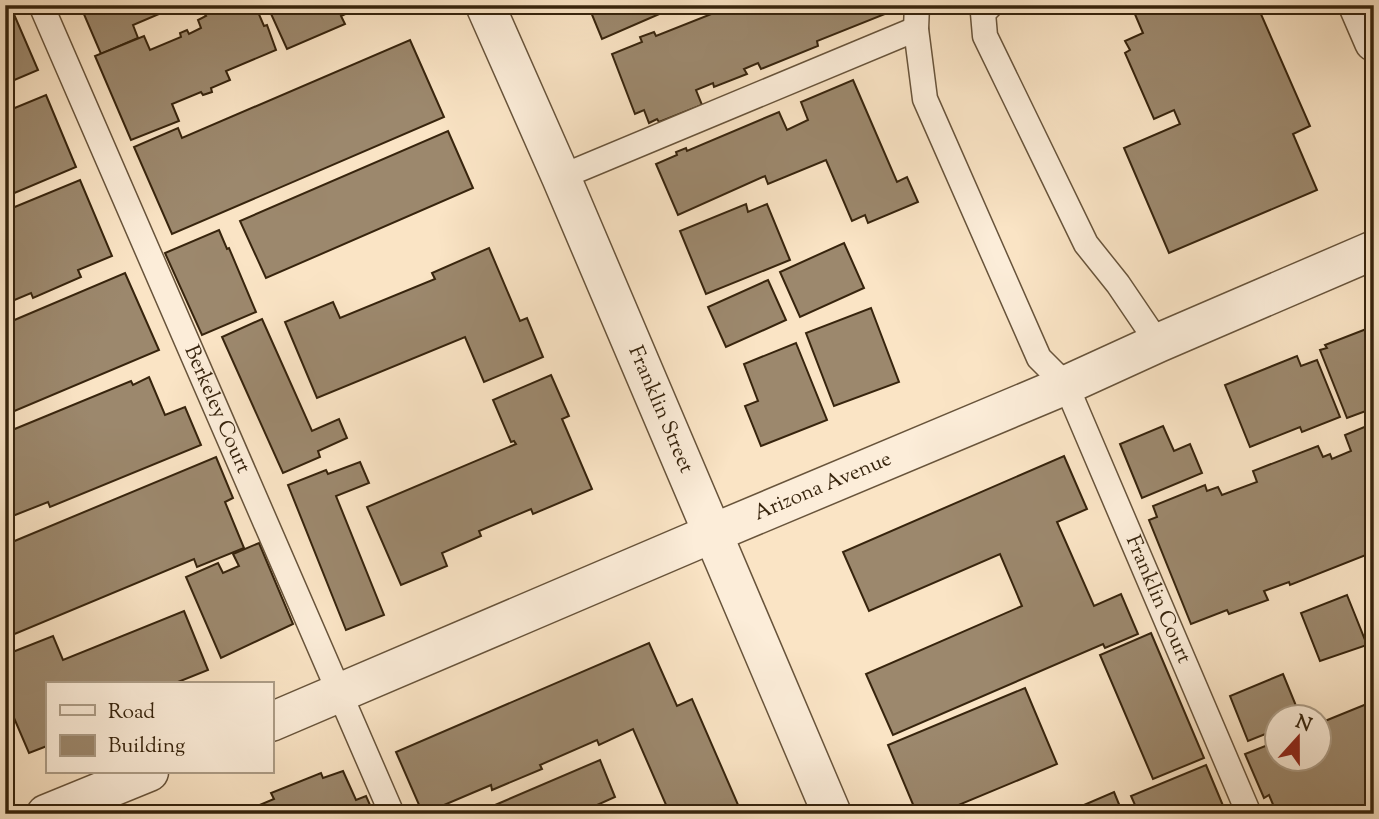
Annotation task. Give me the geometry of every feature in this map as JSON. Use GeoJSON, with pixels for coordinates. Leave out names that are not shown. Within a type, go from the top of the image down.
{"type":"FeatureCollection","features":[{"type":"Feature","properties":{"kind":"street","name":"Franklin Street"},"geometry":{"type":"LineString","coordinates":[[485,5],[832,814]]}},
{"type":"Feature","properties":{"kind":"street"},"geometry":{"type":"LineString","coordinates":[[1358,5],[1374,42]]}},
{"type":"Feature","properties":{"kind":"street","name":"Arizona Avenue"},"geometry":{"type":"LineString","coordinates":[[273,721],[1066,385],[1374,250]]}},
{"type":"Feature","properties":{"kind":"street"},"geometry":{"type":"LineString","coordinates":[[46,814],[144,774]]}},
{"type":"Feature","properties":{"kind":"lane","name":"Berkeley Court"},"geometry":{"type":"LineString","coordinates":[[41,5],[392,814]]}},
{"type":"Feature","properties":{"kind":"lane"},"geometry":{"type":"LineString","coordinates":[[991,5],[983,13],[985,36],[1086,244],[1118,284],[1158,343]]}},
{"type":"Feature","properties":{"kind":"lane"},"geometry":{"type":"LineString","coordinates":[[561,177],[917,17],[925,99],[1039,358],[1066,385]]}},
{"type":"Feature","properties":{"kind":"lane","name":"Franklin Court"},"geometry":{"type":"LineString","coordinates":[[1066,385],[1249,814]]}},
{"type":"Feature","properties":{"kind":"building"},"geometry":{"type":"Polygon","coordinates":[[[5,5],[10,5],[38,70],[5,84],[5,5]]]}},
{"type":"Feature","properties":{"kind":"building"},"geometry":{"type":"Polygon","coordinates":[[[80,5],[180,5],[133,25],[138,38],[101,54],[80,5]]]}},
{"type":"Feature","properties":{"kind":"building"},"geometry":{"type":"Polygon","coordinates":[[[231,5],[255,5],[264,26],[267,25],[276,50],[226,71],[230,80],[211,88],[212,92],[203,95],[201,92],[172,104],[179,121],[131,140],[95,56],[144,36],[150,50],[181,37],[180,33],[187,30],[189,34],[201,28],[198,20],[206,16],[203,12],[231,5]]]}},
{"type":"Feature","properties":{"kind":"building"},"geometry":{"type":"Polygon","coordinates":[[[267,5],[365,5],[341,16],[345,24],[287,49],[267,5]]]}},
{"type":"Feature","properties":{"kind":"building"},"geometry":{"type":"Polygon","coordinates":[[[588,5],[680,5],[602,39],[588,5]]]}},
{"type":"Feature","properties":{"kind":"building"},"geometry":{"type":"Polygon","coordinates":[[[727,5],[893,5],[895,10],[817,41],[818,46],[761,69],[758,63],[744,69],[747,74],[714,87],[713,83],[696,90],[702,105],[659,122],[657,119],[649,123],[644,110],[635,114],[612,54],[642,42],[640,37],[654,32],[656,36],[714,13],[713,11],[727,5]]]}},
{"type":"Feature","properties":{"kind":"building"},"geometry":{"type":"Polygon","coordinates":[[[1131,5],[1257,5],[1310,126],[1293,134],[1317,190],[1169,253],[1124,148],[1180,124],[1174,110],[1154,119],[1125,53],[1130,50],[1125,41],[1143,33],[1131,5]]]}},
{"type":"Feature","properties":{"kind":"building"},"geometry":{"type":"Polygon","coordinates":[[[410,40],[444,117],[172,234],[134,147],[178,128],[182,138],[410,40]]]}},
{"type":"Feature","properties":{"kind":"building"},"geometry":{"type":"Polygon","coordinates":[[[853,80],[897,182],[907,177],[918,202],[868,223],[865,215],[852,221],[826,160],[768,184],[765,176],[678,215],[656,164],[677,155],[676,152],[686,148],[687,151],[779,112],[787,130],[808,120],[801,102],[853,80]]]}},
{"type":"Feature","properties":{"kind":"building"},"geometry":{"type":"Polygon","coordinates":[[[46,95],[76,167],[5,197],[5,112],[46,95]]]}},
{"type":"Feature","properties":{"kind":"building"},"geometry":{"type":"Polygon","coordinates":[[[448,131],[473,188],[266,278],[240,221],[448,131]]]}},
{"type":"Feature","properties":{"kind":"building"},"geometry":{"type":"Polygon","coordinates":[[[80,180],[112,256],[78,270],[81,277],[33,298],[31,293],[5,304],[5,211],[80,180]]]}},
{"type":"Feature","properties":{"kind":"building"},"geometry":{"type":"Polygon","coordinates":[[[746,204],[748,212],[767,204],[790,260],[706,294],[680,231],[746,204]]]}},
{"type":"Feature","properties":{"kind":"building"},"geometry":{"type":"Polygon","coordinates":[[[219,230],[256,312],[202,335],[165,253],[219,230]]]}},
{"type":"Feature","properties":{"kind":"building"},"geometry":{"type":"Polygon","coordinates":[[[844,243],[864,288],[800,317],[780,272],[844,243]]]}},
{"type":"Feature","properties":{"kind":"building"},"geometry":{"type":"Polygon","coordinates":[[[489,248],[520,321],[527,318],[543,357],[484,382],[465,337],[317,398],[285,322],[333,302],[340,318],[435,279],[432,273],[489,248]]]}},
{"type":"Feature","properties":{"kind":"building"},"geometry":{"type":"Polygon","coordinates":[[[125,273],[159,350],[5,415],[5,324],[125,273]]]}},
{"type":"Feature","properties":{"kind":"building"},"geometry":{"type":"Polygon","coordinates":[[[768,280],[786,320],[726,347],[708,307],[768,280]]]}},
{"type":"Feature","properties":{"kind":"building"},"geometry":{"type":"Polygon","coordinates":[[[871,308],[899,382],[834,406],[806,333],[871,308]]]}},
{"type":"Feature","properties":{"kind":"building"},"geometry":{"type":"Polygon","coordinates":[[[262,319],[312,431],[339,419],[347,438],[318,451],[320,457],[283,473],[222,337],[262,319]]]}},
{"type":"Feature","properties":{"kind":"building"},"geometry":{"type":"Polygon","coordinates":[[[1374,326],[1374,408],[1347,418],[1320,350],[1327,348],[1325,345],[1374,326]]]}},
{"type":"Feature","properties":{"kind":"building"},"geometry":{"type":"Polygon","coordinates":[[[796,343],[827,420],[761,446],[745,406],[758,401],[744,364],[796,343]]]}},
{"type":"Feature","properties":{"kind":"building"},"geometry":{"type":"Polygon","coordinates":[[[1297,356],[1301,366],[1317,360],[1340,417],[1302,432],[1300,427],[1250,447],[1225,385],[1297,356]]]}},
{"type":"Feature","properties":{"kind":"building"},"geometry":{"type":"Polygon","coordinates":[[[551,375],[569,416],[562,419],[592,489],[533,514],[531,509],[479,531],[481,536],[442,553],[447,566],[401,585],[367,507],[516,444],[511,442],[493,400],[551,375]]]}},
{"type":"Feature","properties":{"kind":"building"},"geometry":{"type":"Polygon","coordinates":[[[149,377],[165,415],[185,407],[201,445],[50,507],[48,502],[5,519],[5,433],[131,381],[133,385],[149,377]]]}},
{"type":"Feature","properties":{"kind":"building"},"geometry":{"type":"Polygon","coordinates":[[[1374,423],[1374,474],[1370,476],[1374,486],[1374,547],[1369,549],[1371,553],[1290,585],[1289,582],[1264,591],[1268,600],[1229,614],[1227,610],[1191,624],[1149,520],[1157,517],[1153,506],[1205,485],[1207,491],[1218,487],[1222,495],[1257,482],[1253,471],[1318,446],[1323,457],[1330,454],[1332,459],[1351,451],[1345,435],[1374,423]]]}},
{"type":"Feature","properties":{"kind":"building"},"geometry":{"type":"Polygon","coordinates":[[[1163,426],[1174,451],[1190,444],[1202,473],[1142,498],[1120,444],[1163,426]]]}},
{"type":"Feature","properties":{"kind":"building"},"geometry":{"type":"Polygon","coordinates":[[[1064,456],[1087,509],[1057,522],[1094,606],[1121,594],[1138,634],[1105,648],[1103,644],[893,735],[866,674],[1022,606],[1000,554],[869,611],[843,552],[1064,456]]]}},
{"type":"Feature","properties":{"kind":"building"},"geometry":{"type":"Polygon","coordinates":[[[216,457],[233,498],[225,502],[244,548],[197,567],[194,559],[5,638],[5,545],[216,457]]]}},
{"type":"Feature","properties":{"kind":"building"},"geometry":{"type":"Polygon","coordinates":[[[360,462],[369,483],[336,496],[384,615],[346,630],[288,485],[326,470],[328,474],[360,462]]]}},
{"type":"Feature","properties":{"kind":"building"},"geometry":{"type":"Polygon","coordinates":[[[259,543],[293,624],[221,658],[186,577],[218,563],[223,573],[239,566],[233,554],[259,543]]]}},
{"type":"Feature","properties":{"kind":"building"},"geometry":{"type":"Polygon","coordinates":[[[1347,595],[1367,645],[1320,661],[1301,613],[1347,595]]]}},
{"type":"Feature","properties":{"kind":"building"},"geometry":{"type":"Polygon","coordinates":[[[184,611],[208,670],[178,682],[46,682],[46,746],[29,753],[5,697],[5,655],[53,636],[63,660],[184,611]]]}},
{"type":"Feature","properties":{"kind":"building"},"geometry":{"type":"Polygon","coordinates":[[[1151,633],[1204,758],[1153,779],[1100,655],[1151,633]]]}},
{"type":"Feature","properties":{"kind":"building"},"geometry":{"type":"Polygon","coordinates":[[[649,643],[677,706],[692,699],[742,814],[670,814],[633,729],[599,745],[597,740],[540,765],[542,769],[492,790],[491,785],[423,814],[396,752],[649,643]]]}},
{"type":"Feature","properties":{"kind":"building"},"geometry":{"type":"Polygon","coordinates":[[[1283,674],[1295,704],[1264,704],[1264,735],[1248,741],[1230,696],[1283,674]]]}},
{"type":"Feature","properties":{"kind":"building"},"geometry":{"type":"Polygon","coordinates":[[[1025,688],[1057,764],[937,814],[917,814],[888,745],[1025,688]]]}},
{"type":"Feature","properties":{"kind":"building"},"geometry":{"type":"Polygon","coordinates":[[[1374,701],[1374,808],[1360,814],[1277,814],[1269,795],[1264,798],[1245,754],[1264,747],[1264,774],[1334,774],[1334,717],[1374,701]]]}},
{"type":"Feature","properties":{"kind":"building"},"geometry":{"type":"Polygon","coordinates":[[[600,760],[615,797],[577,814],[474,814],[600,760]]]}},
{"type":"Feature","properties":{"kind":"building"},"geometry":{"type":"Polygon","coordinates":[[[1206,765],[1224,808],[1209,814],[1139,814],[1131,796],[1206,765]]]}},
{"type":"Feature","properties":{"kind":"building"},"geometry":{"type":"Polygon","coordinates":[[[343,771],[356,800],[366,796],[374,814],[238,814],[274,799],[271,793],[321,773],[323,778],[343,771]]]}},
{"type":"Feature","properties":{"kind":"building"},"geometry":{"type":"Polygon","coordinates":[[[1114,792],[1123,814],[1063,814],[1114,792]]]}}]}
